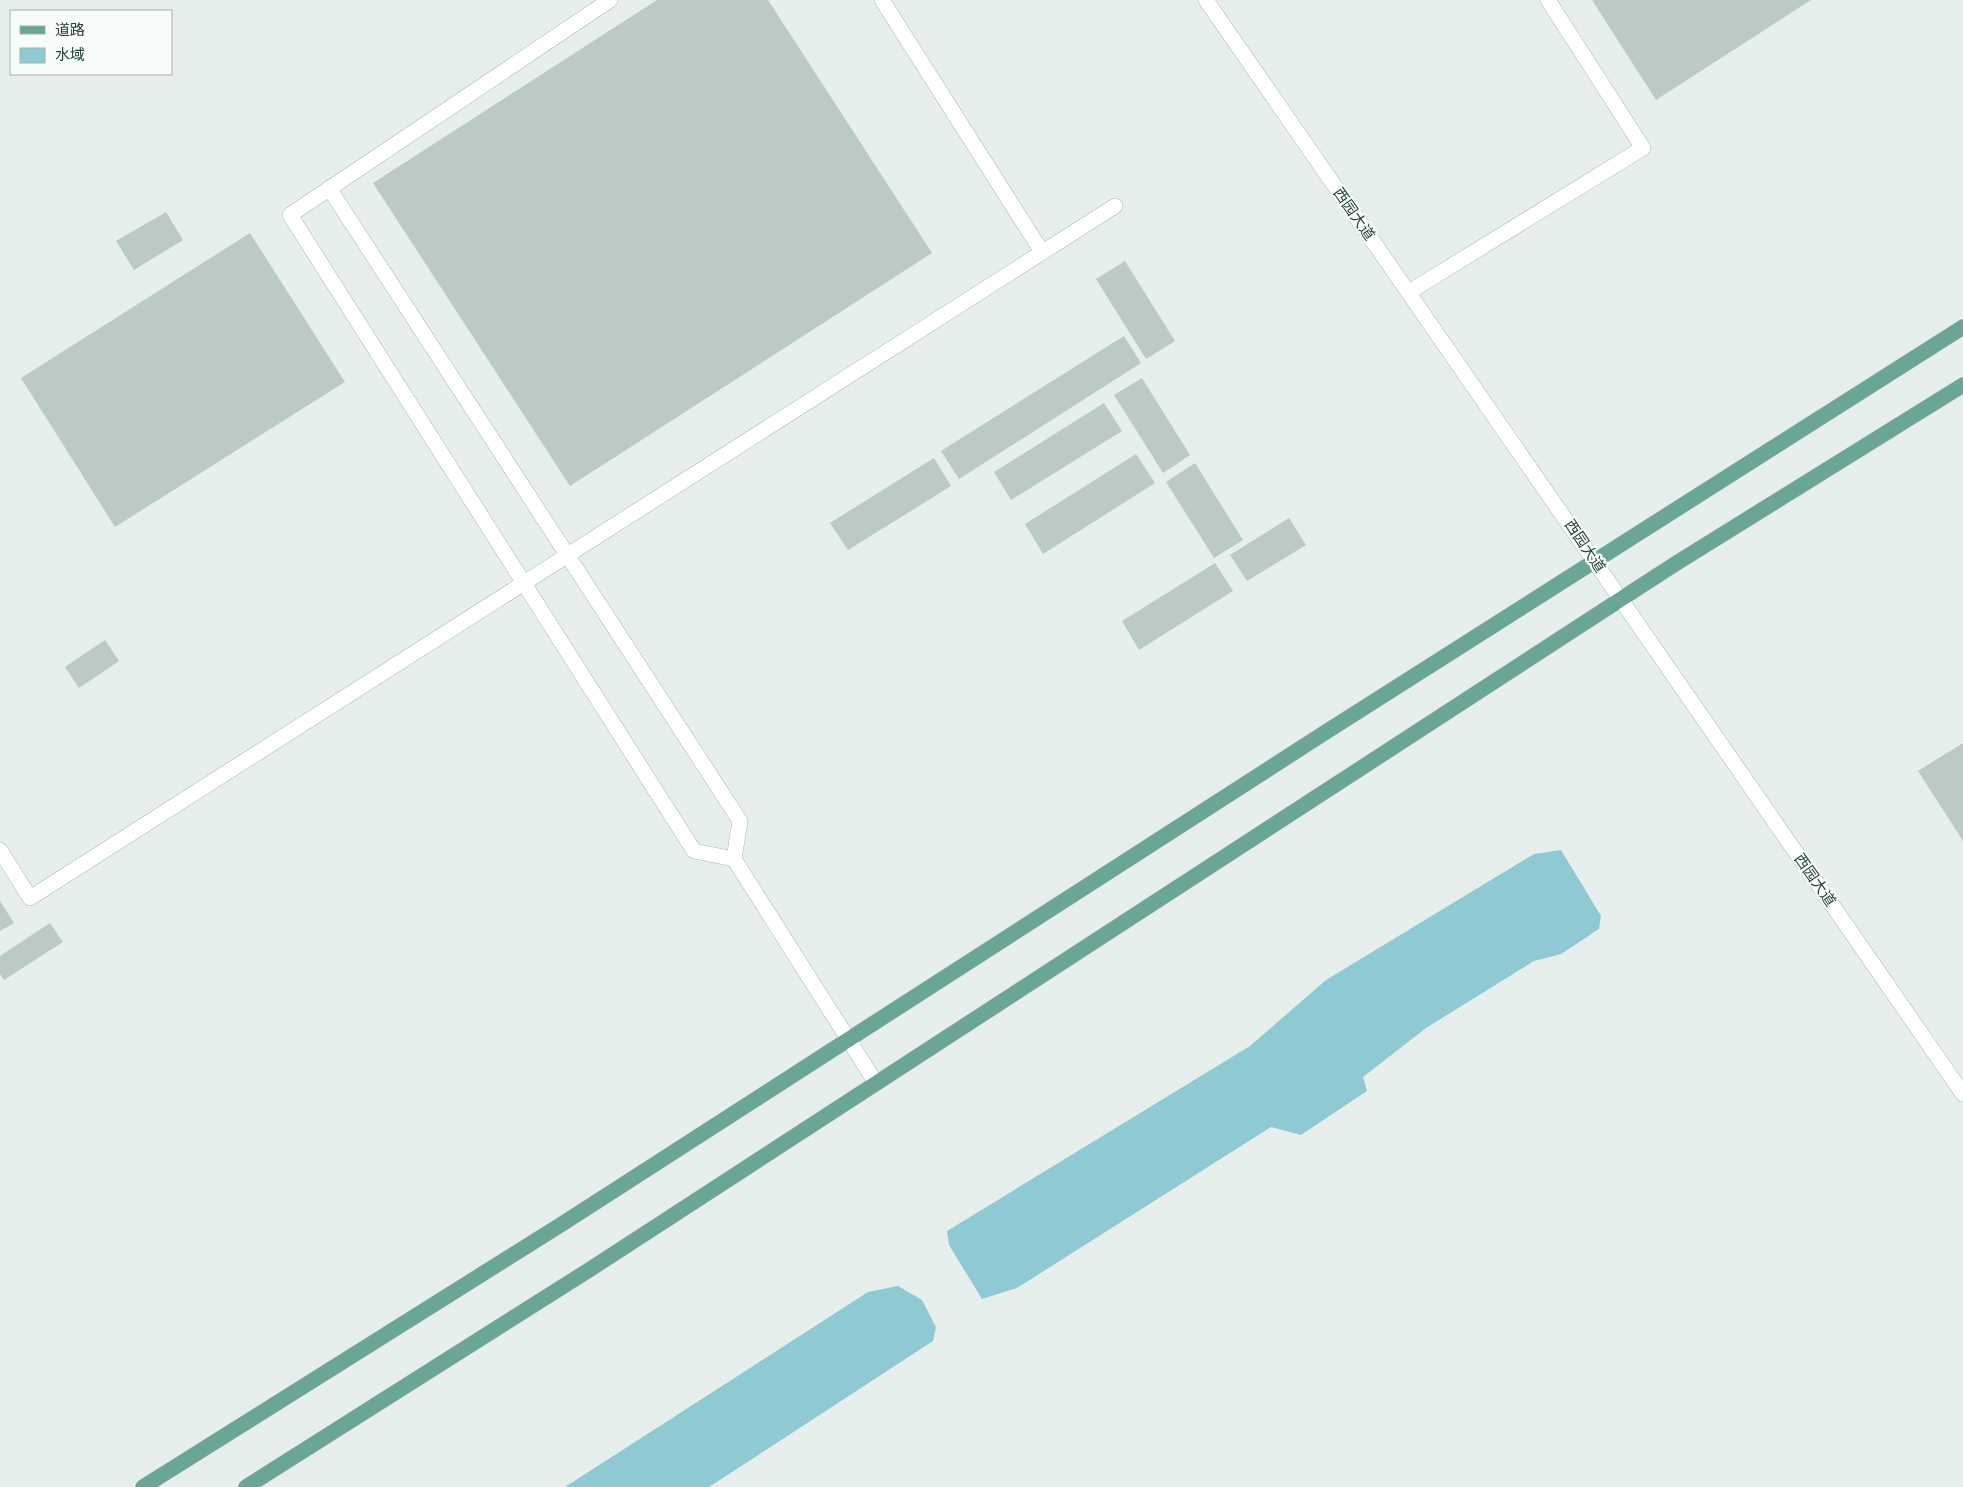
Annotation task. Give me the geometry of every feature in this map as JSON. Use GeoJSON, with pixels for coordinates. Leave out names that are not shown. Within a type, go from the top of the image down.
{"type":"FeatureCollection","features":[{"type":"Feature","properties":{"kind":"main road"},"geometry":{"type":"LineString","coordinates":[[143,1487],[553,1229],[1963,327]]}},
{"type":"Feature","properties":{"kind":"main road"},"geometry":{"type":"LineString","coordinates":[[246,1487],[589,1270],[1621,599],[1963,385]]}},
{"type":"Feature","properties":{"kind":"street"},"geometry":{"type":"LineString","coordinates":[[610,0],[290,215],[694,850],[734,858]]}},
{"type":"Feature","properties":{"kind":"street"},"geometry":{"type":"LineString","coordinates":[[882,0],[1042,252]]}},
{"type":"Feature","properties":{"kind":"street","name":"西园大道"},"geometry":{"type":"LineString","coordinates":[[1206,0],[1963,1094]]}},
{"type":"Feature","properties":{"kind":"street"},"geometry":{"type":"LineString","coordinates":[[1409,292],[1643,148],[1548,0]]}},
{"type":"Feature","properties":{"kind":"street"},"geometry":{"type":"LineString","coordinates":[[329,188],[740,822],[734,858],[876,1083]]}},
{"type":"Feature","properties":{"kind":"street"},"geometry":{"type":"LineString","coordinates":[[0,850],[30,898],[1115,206]]}},
{"type":"Feature","properties":{"kind":"water"},"geometry":{"type":"Polygon","coordinates":[[[1561,850],[1601,916],[1599,929],[1561,954],[1534,961],[1426,1028],[1363,1077],[1367,1091],[1301,1135],[1271,1127],[1017,1288],[982,1299],[949,1245],[947,1231],[1250,1046],[1326,980],[1534,854],[1561,850]]]}},
{"type":"Feature","properties":{"kind":"water"},"geometry":{"type":"Polygon","coordinates":[[[898,1286],[922,1300],[936,1327],[933,1341],[709,1487],[565,1487],[868,1292],[898,1286]]]}},
{"type":"Feature","properties":{"kind":"building"},"geometry":{"type":"Polygon","coordinates":[[[657,0],[768,0],[932,253],[570,486],[373,183],[657,0]]]}},
{"type":"Feature","properties":{"kind":"building"},"geometry":{"type":"Polygon","coordinates":[[[1592,0],[1811,0],[1656,100],[1592,0]]]}},
{"type":"Feature","properties":{"kind":"building"},"geometry":{"type":"Polygon","coordinates":[[[166,212],[183,240],[134,270],[116,241],[166,212]]]}},
{"type":"Feature","properties":{"kind":"building"},"geometry":{"type":"Polygon","coordinates":[[[250,233],[345,382],[115,527],[21,378],[250,233]]]}},
{"type":"Feature","properties":{"kind":"building"},"geometry":{"type":"Polygon","coordinates":[[[1125,261],[1175,341],[1146,359],[1096,279],[1125,261]]]}},
{"type":"Feature","properties":{"kind":"building"},"geometry":{"type":"Polygon","coordinates":[[[1124,336],[1141,363],[959,479],[941,451],[1124,336]]]}},
{"type":"Feature","properties":{"kind":"building"},"geometry":{"type":"Polygon","coordinates":[[[1142,378],[1190,455],[1163,473],[1114,395],[1142,378]]]}},
{"type":"Feature","properties":{"kind":"building"},"geometry":{"type":"Polygon","coordinates":[[[1104,403],[1122,431],[1011,500],[994,472],[1104,403]]]}},
{"type":"Feature","properties":{"kind":"building"},"geometry":{"type":"Polygon","coordinates":[[[1136,454],[1155,483],[1043,554],[1025,524],[1136,454]]]}},
{"type":"Feature","properties":{"kind":"building"},"geometry":{"type":"Polygon","coordinates":[[[934,458],[951,486],[848,550],[830,523],[934,458]]]}},
{"type":"Feature","properties":{"kind":"building"},"geometry":{"type":"Polygon","coordinates":[[[1195,463],[1243,540],[1214,558],[1166,482],[1195,463]]]}},
{"type":"Feature","properties":{"kind":"building"},"geometry":{"type":"Polygon","coordinates":[[[1289,518],[1306,545],[1247,581],[1230,555],[1289,518]]]}},
{"type":"Feature","properties":{"kind":"building"},"geometry":{"type":"Polygon","coordinates":[[[1215,563],[1233,591],[1139,650],[1122,621],[1215,563]]]}},
{"type":"Feature","properties":{"kind":"building"},"geometry":{"type":"Polygon","coordinates":[[[105,640],[119,661],[79,688],[65,667],[105,640]]]}},
{"type":"Feature","properties":{"kind":"building"},"geometry":{"type":"Polygon","coordinates":[[[1963,743],[1963,841],[1918,771],[1963,743]]]}},
{"type":"Feature","properties":{"kind":"building"},"geometry":{"type":"Polygon","coordinates":[[[0,901],[14,923],[0,931],[0,901]]]}},
{"type":"Feature","properties":{"kind":"building"},"geometry":{"type":"Polygon","coordinates":[[[50,923],[63,942],[4,980],[0,974],[0,956],[50,923]]]}}]}
